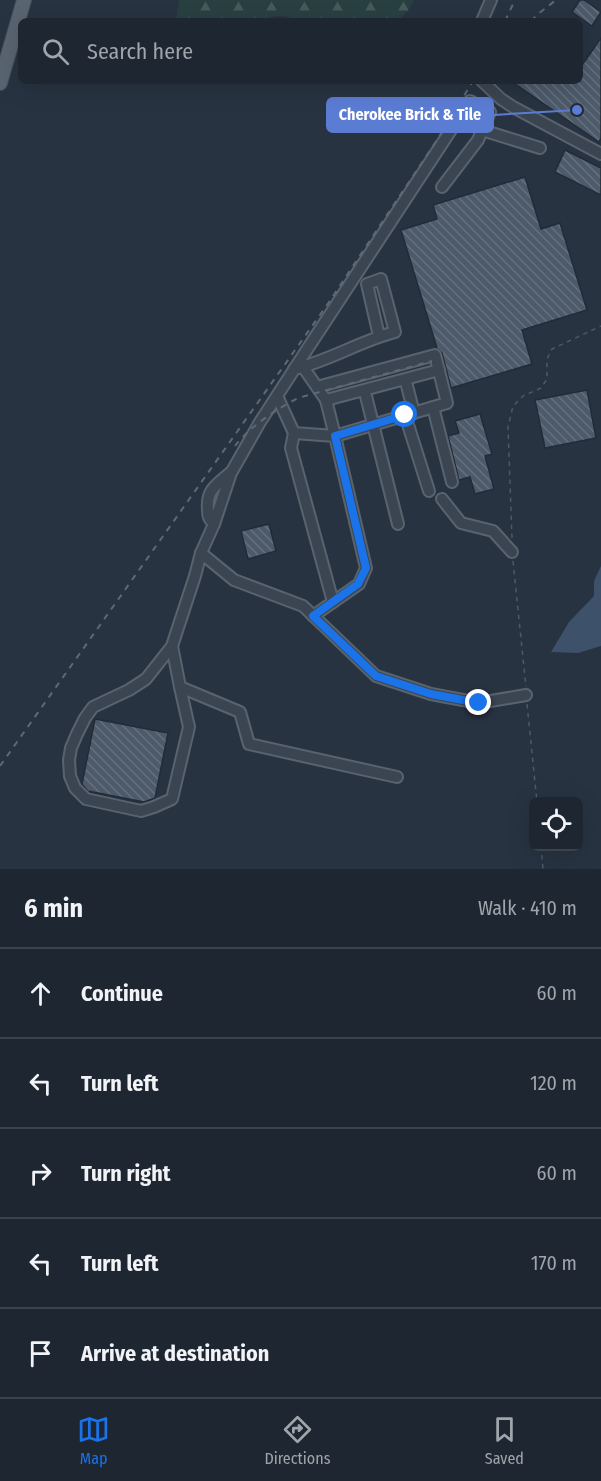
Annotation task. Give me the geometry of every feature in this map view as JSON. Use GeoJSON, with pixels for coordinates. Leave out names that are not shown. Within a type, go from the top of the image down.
{"type":"FeatureCollection","features":[{"type":"Feature","properties":{"kind":"main road"},"geometry":{"type":"LineString","coordinates":[[19,18],[24,0]]}},
{"type":"Feature","properties":{"kind":"main road"},"geometry":{"type":"LineString","coordinates":[[0,83],[18,21]]}},
{"type":"Feature","properties":{"kind":"street"},"geometry":{"type":"LineString","coordinates":[[483,18],[491,0]]}},
{"type":"Feature","properties":{"kind":"street"},"geometry":{"type":"LineString","coordinates":[[478,105],[486,85],[513,107],[601,154]]}},
{"type":"Feature","properties":{"kind":"street"},"geometry":{"type":"LineString","coordinates":[[172,646],[189,727],[172,798],[141,811],[86,799],[75,788],[70,776],[69,760],[76,734],[93,707],[147,679],[172,646],[201,554],[231,473],[260,422],[298,368],[470,101],[490,112],[478,140],[442,187]]}},
{"type":"Feature","properties":{"kind":"street"},"geometry":{"type":"LineString","coordinates":[[482,130],[540,148]]}},
{"type":"Feature","properties":{"kind":"street"},"geometry":{"type":"LineString","coordinates":[[298,368],[313,365],[379,336],[395,332],[381,279],[367,284],[379,336]]}},
{"type":"Feature","properties":{"kind":"street"},"geometry":{"type":"LineString","coordinates":[[294,433],[335,436],[447,403],[435,354],[317,387]]}},
{"type":"Feature","properties":{"kind":"street"},"geometry":{"type":"LineString","coordinates":[[298,368],[326,400],[366,568],[358,584],[313,616]]}},
{"type":"Feature","properties":{"kind":"street"},"geometry":{"type":"LineString","coordinates":[[326,400],[439,370]]}},
{"type":"Feature","properties":{"kind":"street"},"geometry":{"type":"LineString","coordinates":[[406,382],[410,414],[429,491]]}},
{"type":"Feature","properties":{"kind":"street"},"geometry":{"type":"LineString","coordinates":[[277,396],[294,433],[291,448],[333,602]]}},
{"type":"Feature","properties":{"kind":"street"},"geometry":{"type":"LineString","coordinates":[[366,396],[398,524]]}},
{"type":"Feature","properties":{"kind":"street"},"geometry":{"type":"LineString","coordinates":[[433,408],[452,482]]}},
{"type":"Feature","properties":{"kind":"street"},"geometry":{"type":"LineString","coordinates":[[442,500],[461,523],[493,531],[512,552]]}},
{"type":"Feature","properties":{"kind":"street"},"geometry":{"type":"LineString","coordinates":[[201,554],[234,580],[303,606],[376,676],[431,694],[479,703],[526,695]]}},
{"type":"Feature","properties":{"kind":"street"},"geometry":{"type":"LineString","coordinates":[[180,687],[240,712],[249,744],[397,777]]}},
{"type":"Feature","properties":{"kind":"path"},"geometry":{"type":"LineString","coordinates":[[537,797],[512,552],[508,427],[513,406],[523,396],[541,388],[547,379],[548,359],[552,349],[601,326]]}},
{"type":"Feature","properties":{"kind":"path"},"geometry":{"type":"LineString","coordinates":[[541,851],[543,869]]}},
{"type":"Feature","properties":{"kind":"green space"},"geometry":{"type":"Polygon","coordinates":[[[179,0],[414,0],[408,11],[400,18],[290,18],[279,16],[176,18],[179,0]]]}},
{"type":"Feature","properties":{"kind":"water"},"geometry":{"type":"Polygon","coordinates":[[[601,566],[601,646],[578,653],[551,652],[569,622],[594,596],[594,581],[601,566]]]}},
{"type":"Feature","properties":{"kind":"building"},"geometry":{"type":"Polygon","coordinates":[[[580,0],[584,0],[601,12],[592,26],[572,12],[580,0]]]}},
{"type":"Feature","properties":{"kind":"building"},"geometry":{"type":"Polygon","coordinates":[[[601,38],[601,138],[599,142],[515,84],[583,84],[583,64],[601,38]]]}},
{"type":"Feature","properties":{"kind":"building"},"geometry":{"type":"Polygon","coordinates":[[[565,150],[601,168],[601,195],[555,172],[565,150]]]}},
{"type":"Feature","properties":{"kind":"building"},"geometry":{"type":"Polygon","coordinates":[[[525,177],[541,229],[560,223],[587,310],[522,330],[532,364],[451,388],[442,353],[437,348],[401,230],[437,219],[433,205],[525,177]]]}},
{"type":"Feature","properties":{"kind":"building"},"geometry":{"type":"Polygon","coordinates":[[[587,390],[596,438],[545,448],[535,400],[587,390]]]}},
{"type":"Feature","properties":{"kind":"building"},"geometry":{"type":"Polygon","coordinates":[[[480,414],[492,454],[485,456],[494,489],[475,494],[470,477],[459,480],[448,436],[459,433],[455,421],[480,414]]]}},
{"type":"Feature","properties":{"kind":"building"},"geometry":{"type":"Polygon","coordinates":[[[269,524],[276,551],[248,559],[241,531],[269,524]]]}},
{"type":"Feature","properties":{"kind":"building"},"geometry":{"type":"Polygon","coordinates":[[[95,719],[168,733],[155,798],[144,802],[88,791],[82,784],[95,719]]]}},
{"type":"Feature","properties":{"kind":"railway"},"geometry":{"type":"LineString","coordinates":[[506,18],[515,0]]}},
{"type":"Feature","properties":{"kind":"railway"},"geometry":{"type":"LineString","coordinates":[[534,18],[556,0]]}},
{"type":"Feature","properties":{"kind":"railway"},"geometry":{"type":"LineString","coordinates":[[0,766],[327,305],[439,137],[471,84]]}},
{"type":"Feature","properties":{"kind":"railway"},"geometry":{"type":"LineString","coordinates":[[235,446],[264,419],[298,398],[432,361]]}},
{"type":"Feature","properties":{"kind":"place","name":"Cherokee Brick & Tile"},"geometry":{"type":"Point","coordinates":[577,110]}},
{"type":"Feature","properties":{"kind":"route"},"geometry":{"type":"LineString","coordinates":[[405,415],[335,436],[366,568],[358,584],[313,616],[376,676],[431,694],[479,703]]}}]}
